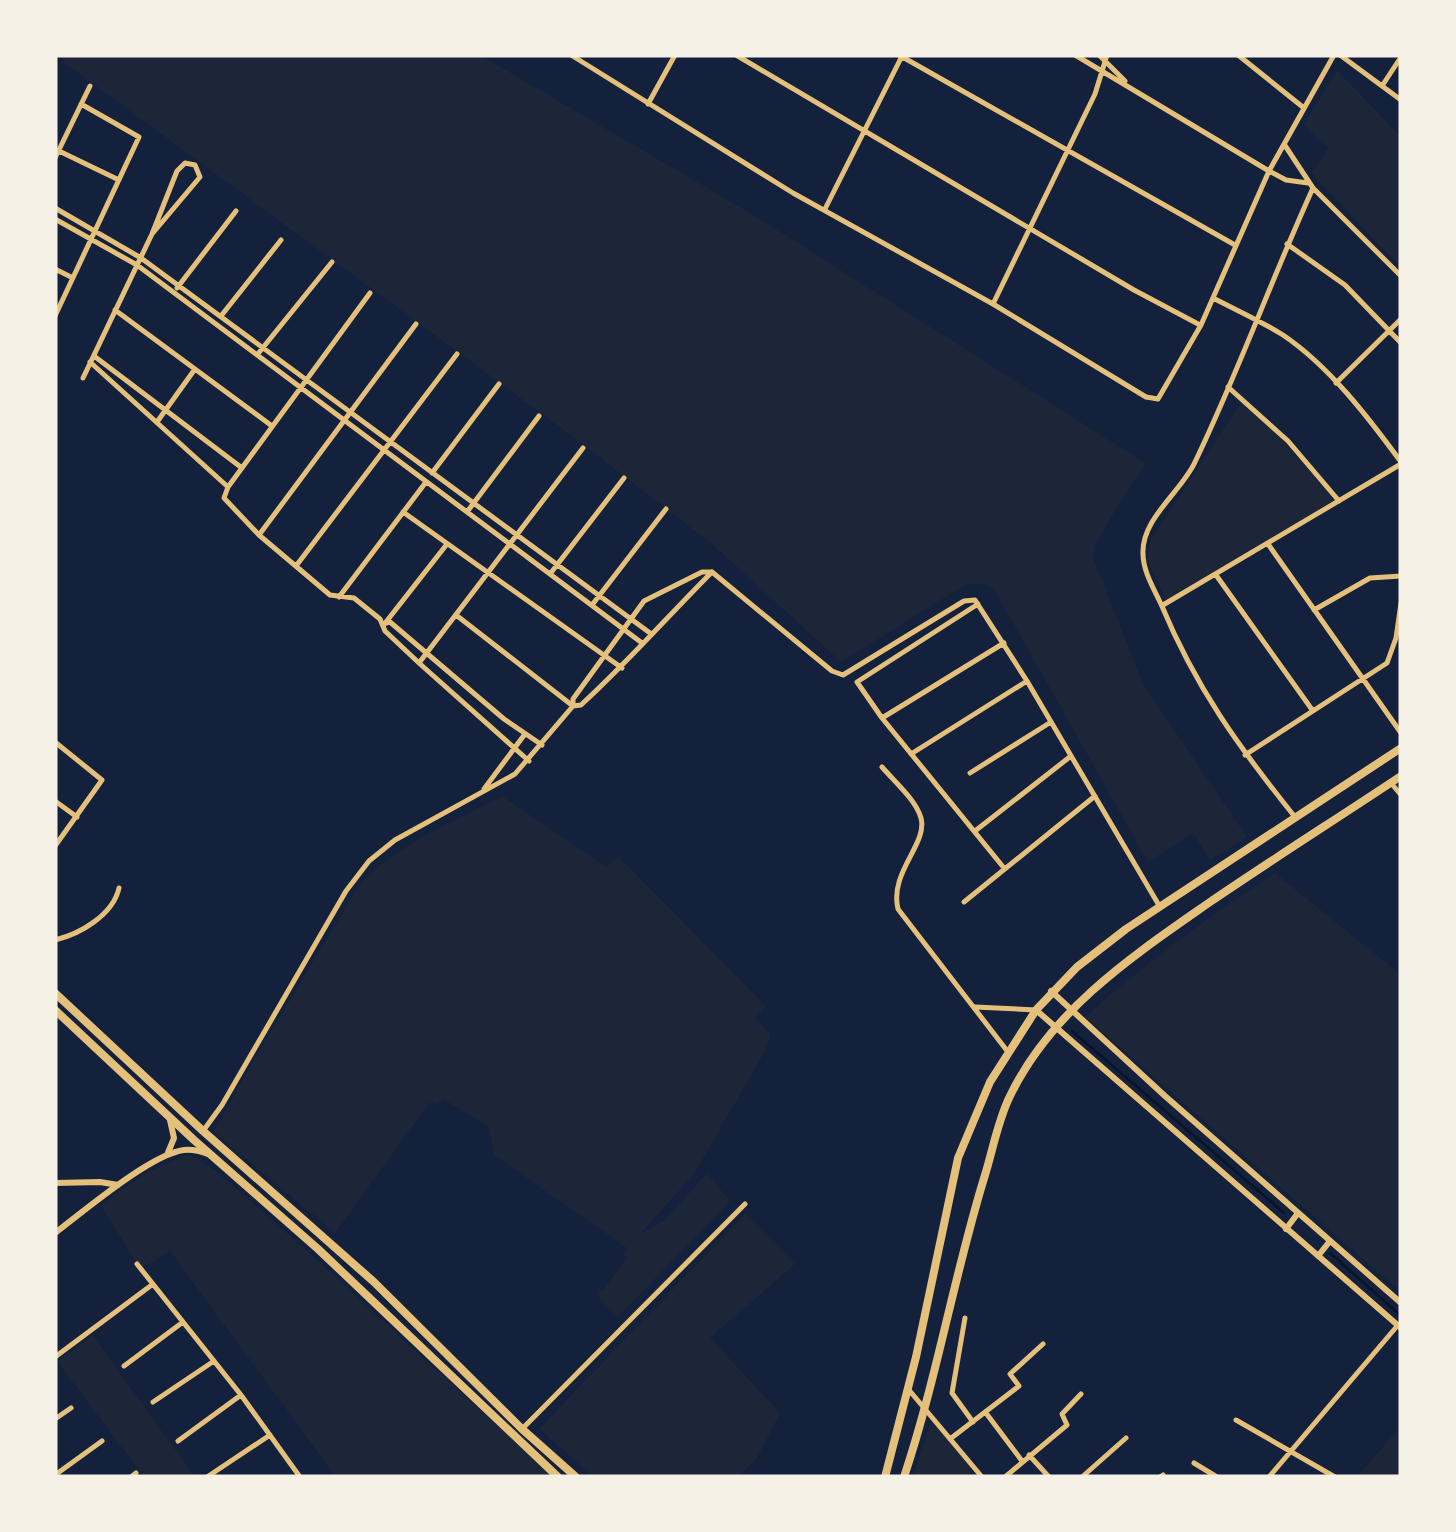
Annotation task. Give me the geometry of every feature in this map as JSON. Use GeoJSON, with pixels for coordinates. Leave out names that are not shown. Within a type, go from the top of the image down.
{"type":"FeatureCollection","features":[{"type":"Feature","properties":{"kind":"main road"},"geometry":{"type":"LineString","coordinates":[[885,1477],[908,1390],[958,1158],[980,1104],[1036,1010],[1094,953],[1401,748]]}},
{"type":"Feature","properties":{"kind":"main road"},"geometry":{"type":"LineString","coordinates":[[904,1477],[926,1410],[970,1223],[1008,1101],[1020,1076],[1071,1009],[1178,925],[1401,773]]}},
{"type":"Feature","properties":{"kind":"main road"},"geometry":{"type":"LineString","coordinates":[[55,993],[374,1282],[576,1477]]}},
{"type":"Feature","properties":{"kind":"main road"},"geometry":{"type":"LineString","coordinates":[[68,1005],[57,1012],[169,1118],[304,1236],[558,1477]]}},
{"type":"Feature","properties":{"kind":"main road"},"geometry":{"type":"LineString","coordinates":[[304,1236],[312,1227]]}},
{"type":"Feature","properties":{"kind":"street"},"geometry":{"type":"LineString","coordinates":[[571,55],[582,58],[648,104],[824,210],[993,304],[1146,397],[1158,399],[1201,325],[1284,144],[1337,55],[1401,100]]}},
{"type":"Feature","properties":{"kind":"street"},"geometry":{"type":"LineString","coordinates":[[648,104],[675,55]]}},
{"type":"Feature","properties":{"kind":"street"},"geometry":{"type":"LineString","coordinates":[[736,55],[1134,290],[1201,325]]}},
{"type":"Feature","properties":{"kind":"street"},"geometry":{"type":"LineString","coordinates":[[1076,55],[1286,180],[1310,185]]}},
{"type":"Feature","properties":{"kind":"street"},"geometry":{"type":"LineString","coordinates":[[1238,55],[1304,108]]}},
{"type":"Feature","properties":{"kind":"street"},"geometry":{"type":"LineString","coordinates":[[824,210],[901,56],[1235,245]]}},
{"type":"Feature","properties":{"kind":"street"},"geometry":{"type":"LineString","coordinates":[[993,304],[1094,94],[1103,57]]}},
{"type":"Feature","properties":{"kind":"street"},"geometry":{"type":"LineString","coordinates":[[1103,57],[1132,89]]}},
{"type":"Feature","properties":{"kind":"street"},"geometry":{"type":"LineString","coordinates":[[1382,86],[1401,57]]}},
{"type":"Feature","properties":{"kind":"street"},"geometry":{"type":"LineString","coordinates":[[90,86],[57,154],[120,181]]}},
{"type":"Feature","properties":{"kind":"street"},"geometry":{"type":"LineString","coordinates":[[55,316],[140,137],[81,104]]}},
{"type":"Feature","properties":{"kind":"street"},"geometry":{"type":"LineString","coordinates":[[1284,144],[1310,185],[1401,276]]}},
{"type":"Feature","properties":{"kind":"street"},"geometry":{"type":"LineString","coordinates":[[83,378],[152,234],[177,171],[185,163],[195,165],[200,177],[152,234]]}},
{"type":"Feature","properties":{"kind":"street"},"geometry":{"type":"LineString","coordinates":[[1296,818],[1245,755],[1194,678],[1142,558],[1145,538],[1157,516],[1190,474],[1310,185]]}},
{"type":"Feature","properties":{"kind":"street"},"geometry":{"type":"LineString","coordinates":[[55,208],[141,258],[218,320],[263,348],[650,633]]}},
{"type":"Feature","properties":{"kind":"street"},"geometry":{"type":"LineString","coordinates":[[176,289],[236,211]]}},
{"type":"Feature","properties":{"kind":"street"},"geometry":{"type":"LineString","coordinates":[[55,220],[176,289]]}},
{"type":"Feature","properties":{"kind":"street"},"geometry":{"type":"LineString","coordinates":[[218,320],[281,240]]}},
{"type":"Feature","properties":{"kind":"street"},"geometry":{"type":"LineString","coordinates":[[1287,244],[1345,285],[1401,343]]}},
{"type":"Feature","properties":{"kind":"street"},"geometry":{"type":"LineString","coordinates":[[258,355],[332,262]]}},
{"type":"Feature","properties":{"kind":"street"},"geometry":{"type":"LineString","coordinates":[[55,270],[73,278]]}},
{"type":"Feature","properties":{"kind":"street"},"geometry":{"type":"LineString","coordinates":[[370,292],[228,486],[224,498],[259,536],[330,595],[354,598],[419,663],[529,760]]}},
{"type":"Feature","properties":{"kind":"street"},"geometry":{"type":"LineString","coordinates":[[1162,606],[1401,463],[1336,383],[1299,347],[1213,298]]}},
{"type":"Feature","properties":{"kind":"street"},"geometry":{"type":"LineString","coordinates":[[115,310],[272,426]]}},
{"type":"Feature","properties":{"kind":"street"},"geometry":{"type":"LineString","coordinates":[[218,320],[343,420],[642,642]]}},
{"type":"Feature","properties":{"kind":"street"},"geometry":{"type":"LineString","coordinates":[[1336,383],[1401,320]]}},
{"type":"Feature","properties":{"kind":"street"},"geometry":{"type":"LineString","coordinates":[[259,536],[416,324]]}},
{"type":"Feature","properties":{"kind":"street"},"geometry":{"type":"LineString","coordinates":[[296,566],[457,354]]}},
{"type":"Feature","properties":{"kind":"street"},"geometry":{"type":"LineString","coordinates":[[92,359],[242,468]]}},
{"type":"Feature","properties":{"kind":"street"},"geometry":{"type":"LineString","coordinates":[[92,359],[228,486]]}},
{"type":"Feature","properties":{"kind":"street"},"geometry":{"type":"LineString","coordinates":[[156,422],[195,369]]}},
{"type":"Feature","properties":{"kind":"street"},"geometry":{"type":"LineString","coordinates":[[339,597],[499,384]]}},
{"type":"Feature","properties":{"kind":"street"},"geometry":{"type":"LineString","coordinates":[[1228,387],[1288,441],[1339,501]]}},
{"type":"Feature","properties":{"kind":"street"},"geometry":{"type":"LineString","coordinates":[[466,512],[539,416]]}},
{"type":"Feature","properties":{"kind":"street"},"geometry":{"type":"LineString","coordinates":[[419,663],[583,448]]}},
{"type":"Feature","properties":{"kind":"street"},"geometry":{"type":"LineString","coordinates":[[550,574],[624,478]]}},
{"type":"Feature","properties":{"kind":"street"},"geometry":{"type":"LineString","coordinates":[[592,606],[666,509]]}},
{"type":"Feature","properties":{"kind":"street"},"geometry":{"type":"LineString","coordinates":[[404,512],[622,668]]}},
{"type":"Feature","properties":{"kind":"street"},"geometry":{"type":"LineString","coordinates":[[384,624],[447,543]]}},
{"type":"Feature","properties":{"kind":"street"},"geometry":{"type":"LineString","coordinates":[[1268,544],[1401,733]]}},
{"type":"Feature","properties":{"kind":"street"},"geometry":{"type":"LineString","coordinates":[[204,1132],[352,880],[395,840],[508,780],[573,706],[630,618],[654,594],[702,572],[712,572],[832,671],[847,674],[972,598],[1028,681],[1160,907]]}},
{"type":"Feature","properties":{"kind":"street"},"geometry":{"type":"LineString","coordinates":[[456,615],[573,706],[581,705],[622,668],[650,633],[712,572]]}},
{"type":"Feature","properties":{"kind":"street"},"geometry":{"type":"LineString","coordinates":[[1216,575],[1314,711]]}},
{"type":"Feature","properties":{"kind":"street"},"geometry":{"type":"LineString","coordinates":[[1314,610],[1370,578],[1401,576]]}},
{"type":"Feature","properties":{"kind":"street"},"geometry":{"type":"LineString","coordinates":[[1245,755],[1379,672],[1392,655],[1401,603]]}},
{"type":"Feature","properties":{"kind":"street"},"geometry":{"type":"LineString","coordinates":[[978,604],[872,669],[858,679],[858,684],[1004,868]]}},
{"type":"Feature","properties":{"kind":"street"},"geometry":{"type":"LineString","coordinates":[[384,624],[390,622],[444,670],[542,745]]}},
{"type":"Feature","properties":{"kind":"street"},"geometry":{"type":"LineString","coordinates":[[882,718],[1004,643]]}},
{"type":"Feature","properties":{"kind":"street"},"geometry":{"type":"LineString","coordinates":[[911,754],[1028,681]]}},
{"type":"Feature","properties":{"kind":"street"},"geometry":{"type":"LineString","coordinates":[[970,774],[1052,722]]}},
{"type":"Feature","properties":{"kind":"street"},"geometry":{"type":"LineString","coordinates":[[483,792],[526,734]]}},
{"type":"Feature","properties":{"kind":"street"},"geometry":{"type":"LineString","coordinates":[[55,742],[102,780],[55,846]]}},
{"type":"Feature","properties":{"kind":"street"},"geometry":{"type":"LineString","coordinates":[[974,832],[1072,756]]}},
{"type":"Feature","properties":{"kind":"street"},"geometry":{"type":"LineString","coordinates":[[882,767],[918,812],[922,824],[921,836],[897,886],[898,909],[1009,1052]]}},
{"type":"Feature","properties":{"kind":"street"},"geometry":{"type":"LineString","coordinates":[[1391,783],[1401,795]]}},
{"type":"Feature","properties":{"kind":"street"},"geometry":{"type":"LineString","coordinates":[[964,902],[1095,796]]}},
{"type":"Feature","properties":{"kind":"street"},"geometry":{"type":"LineString","coordinates":[[55,801],[77,817]]}},
{"type":"Feature","properties":{"kind":"street"},"geometry":{"type":"LineString","coordinates":[[55,940],[76,934],[100,917],[117,898],[119,888]]}},
{"type":"Feature","properties":{"kind":"street"},"geometry":{"type":"LineString","coordinates":[[1051,992],[1401,1303]]}},
{"type":"Feature","properties":{"kind":"street"},"geometry":{"type":"LineString","coordinates":[[975,1008],[1036,1010],[1400,1327],[1269,1477]]}},
{"type":"Feature","properties":{"kind":"street"},"geometry":{"type":"LineString","coordinates":[[166,1156],[174,1138],[169,1118]]}},
{"type":"Feature","properties":{"kind":"street"},"geometry":{"type":"LineString","coordinates":[[55,1233],[166,1156],[188,1149],[211,1155]]}},
{"type":"Feature","properties":{"kind":"street"},"geometry":{"type":"LineString","coordinates":[[92,1182],[101,1190],[98,1201]]}},
{"type":"Feature","properties":{"kind":"street"},"geometry":{"type":"LineString","coordinates":[[55,1183],[119,1186]]}},
{"type":"Feature","properties":{"kind":"street"},"geometry":{"type":"LineString","coordinates":[[514,1438],[745,1204]]}},
{"type":"Feature","properties":{"kind":"street"},"geometry":{"type":"LineString","coordinates":[[1286,1229],[1298,1213]]}},
{"type":"Feature","properties":{"kind":"street"},"geometry":{"type":"LineString","coordinates":[[1318,1256],[1330,1241]]}},
{"type":"Feature","properties":{"kind":"street"},"geometry":{"type":"LineString","coordinates":[[138,1264],[241,1395],[298,1476]]}},
{"type":"Feature","properties":{"kind":"street"},"geometry":{"type":"LineString","coordinates":[[55,1357],[153,1284]]}},
{"type":"Feature","properties":{"kind":"street"},"geometry":{"type":"LineString","coordinates":[[966,1318],[952,1393],[974,1422]]}},
{"type":"Feature","properties":{"kind":"street"},"geometry":{"type":"LineString","coordinates":[[124,1366],[184,1322]]}},
{"type":"Feature","properties":{"kind":"street"},"geometry":{"type":"LineString","coordinates":[[950,1438],[1019,1386],[1010,1374],[1042,1344]]}},
{"type":"Feature","properties":{"kind":"street"},"geometry":{"type":"LineString","coordinates":[[154,1402],[214,1361]]}},
{"type":"Feature","properties":{"kind":"street"},"geometry":{"type":"LineString","coordinates":[[908,1390],[982,1477]]}},
{"type":"Feature","properties":{"kind":"street"},"geometry":{"type":"LineString","coordinates":[[1005,1477],[1067,1425],[1062,1414],[1081,1394]]}},
{"type":"Feature","properties":{"kind":"street"},"geometry":{"type":"LineString","coordinates":[[178,1442],[241,1395]]}},
{"type":"Feature","properties":{"kind":"street"},"geometry":{"type":"LineString","coordinates":[[55,1419],[71,1408]]}},
{"type":"Feature","properties":{"kind":"street"},"geometry":{"type":"LineString","coordinates":[[986,1413],[1022,1460]]}},
{"type":"Feature","properties":{"kind":"street"},"geometry":{"type":"LineString","coordinates":[[1236,1420],[1335,1477]]}},
{"type":"Feature","properties":{"kind":"street"},"geometry":{"type":"LineString","coordinates":[[207,1477],[270,1435]]}},
{"type":"Feature","properties":{"kind":"street"},"geometry":{"type":"LineString","coordinates":[[1082,1477],[1126,1438]]}},
{"type":"Feature","properties":{"kind":"street"},"geometry":{"type":"LineString","coordinates":[[55,1475],[102,1441]]}},
{"type":"Feature","properties":{"kind":"street"},"geometry":{"type":"LineString","coordinates":[[1029,1456],[1050,1477]]}},
{"type":"Feature","properties":{"kind":"street"},"geometry":{"type":"LineString","coordinates":[[1194,1463],[1218,1477]]}},
{"type":"Feature","properties":{"kind":"shaded area"},"geometry":{"type":"Polygon","coordinates":[[[65,55],[480,55],[755,216],[1145,463],[1095,543],[1092,555],[1143,684],[1247,837],[1210,860],[1193,833],[1148,862],[994,589],[966,584],[841,662],[712,544],[568,433],[62,61],[65,55]]]}},
{"type":"Feature","properties":{"kind":"shaded area"},"geometry":{"type":"Polygon","coordinates":[[[1337,70],[1401,137],[1401,268],[1311,173],[1329,148],[1304,125],[1337,70]]]}},
{"type":"Feature","properties":{"kind":"shaded area"},"geometry":{"type":"Polygon","coordinates":[[[1242,401],[1293,451],[1334,500],[1167,601],[1146,559],[1150,541],[1242,401]]]}},
{"type":"Feature","properties":{"kind":"shaded area"},"geometry":{"type":"Polygon","coordinates":[[[502,796],[606,867],[619,857],[766,1006],[755,1017],[770,1034],[765,1051],[694,1174],[640,1234],[665,1220],[707,1173],[730,1201],[618,1317],[599,1298],[597,1287],[603,1290],[627,1258],[623,1254],[627,1248],[494,1155],[489,1127],[443,1099],[437,1104],[429,1103],[335,1233],[214,1132],[361,882],[410,845],[502,796]]]}},
{"type":"Feature","properties":{"kind":"shaded area"},"geometry":{"type":"Polygon","coordinates":[[[1275,873],[1401,975],[1401,1292],[1085,1017],[1178,941],[1275,873]]]}},
{"type":"Feature","properties":{"kind":"shaded area"},"geometry":{"type":"Polygon","coordinates":[[[189,1154],[216,1171],[296,1241],[548,1472],[543,1477],[336,1477],[170,1251],[141,1269],[100,1205],[145,1173],[189,1154]]]}},
{"type":"Feature","properties":{"kind":"shaded area"},"geometry":{"type":"Polygon","coordinates":[[[745,1214],[795,1264],[710,1338],[780,1413],[757,1458],[738,1477],[594,1477],[539,1429],[745,1214]]]}},
{"type":"Feature","properties":{"kind":"shaded area"},"geometry":{"type":"Polygon","coordinates":[[[93,1336],[195,1477],[144,1477],[57,1361],[93,1336]]]}},
{"type":"Feature","properties":{"kind":"shaded area"},"geometry":{"type":"Polygon","coordinates":[[[937,1418],[972,1465],[969,1477],[913,1477],[931,1422],[937,1418]]]}},
{"type":"Feature","properties":{"kind":"shaded area"},"geometry":{"type":"Polygon","coordinates":[[[1401,1426],[1401,1477],[1357,1477],[1401,1426]]]}},
{"type":"Feature","properties":{"kind":"waterway"},"geometry":{"type":"LineString","coordinates":[[1072,1031],[1284,1213]]}},
{"type":"Feature","properties":{"kind":"waterway"},"geometry":{"type":"LineString","coordinates":[[1330,1253],[1401,1316]]}}]}
